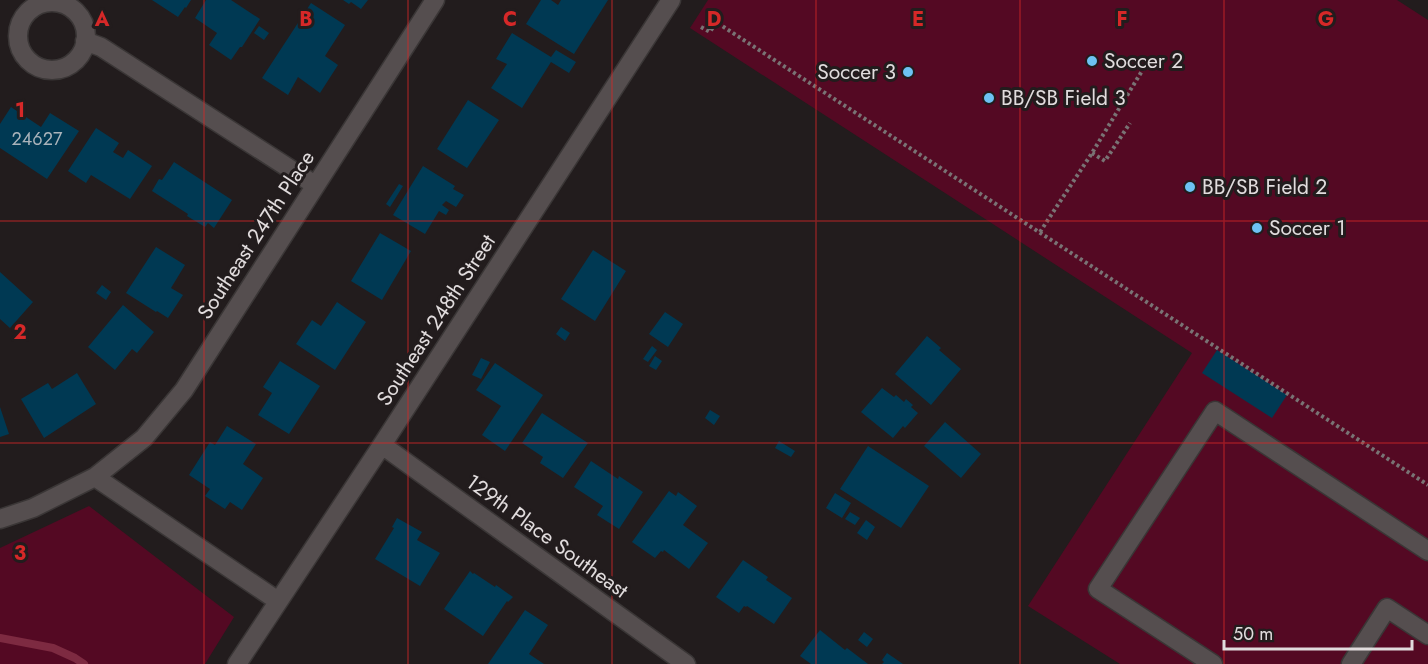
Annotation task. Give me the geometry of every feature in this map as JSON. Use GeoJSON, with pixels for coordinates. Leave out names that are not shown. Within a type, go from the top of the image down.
{"type":"FeatureCollection","features":[{"type":"Feature","properties":{"kind":"street","name":"Southeast 247th Place"},"geometry":{"type":"LineString","coordinates":[[0,519],[33,508],[95,477],[144,438],[184,390],[435,0]]}},
{"type":"Feature","properties":{"kind":"street","name":"Southeast 248th Street"},"geometry":{"type":"LineString","coordinates":[[237,664],[671,0]]}},
{"type":"Feature","properties":{"kind":"street"},"geometry":{"type":"LineString","coordinates":[[85,41],[101,47],[315,185]]}},
{"type":"Feature","properties":{"kind":"street"},"geometry":{"type":"LineString","coordinates":[[1213,664],[1098,589],[1215,411],[1428,551]]}},
{"type":"Feature","properties":{"kind":"street","name":"129th Place Southeast"},"geometry":{"type":"LineString","coordinates":[[382,445],[686,664]]}},
{"type":"Feature","properties":{"kind":"street"},"geometry":{"type":"LineString","coordinates":[[95,477],[278,601]]}},
{"type":"Feature","properties":{"kind":"street"},"geometry":{"type":"LineString","coordinates":[[1351,664],[1387,608],[1428,635]]}},
{"type":"Feature","properties":{"kind":"path"},"geometry":{"type":"LineString","coordinates":[[701,27],[710,32],[716,22],[1428,484]]}},
{"type":"Feature","properties":{"kind":"path"},"geometry":{"type":"LineString","coordinates":[[1040,232],[1145,66]]}},
{"type":"Feature","properties":{"kind":"path"},"geometry":{"type":"LineString","coordinates":[[1092,153],[1105,161],[1130,123]]}},
{"type":"Feature","properties":{"kind":"shaded area"},"geometry":{"type":"Polygon","coordinates":[[[708,0],[1397,0],[1428,20],[1428,664],[1120,664],[1028,606],[1192,353],[690,28],[708,0]]]}},
{"type":"Feature","properties":{"kind":"shaded area"},"geometry":{"type":"Polygon","coordinates":[[[89,506],[234,617],[205,664],[0,664],[0,548],[89,506]]]}},
{"type":"Feature","properties":{"kind":"building"},"geometry":{"type":"Polygon","coordinates":[[[152,0],[191,0],[178,17],[152,0]]]}},
{"type":"Feature","properties":{"kind":"building"},"geometry":{"type":"Polygon","coordinates":[[[206,0],[231,0],[260,19],[231,60],[209,45],[217,33],[195,18],[206,0]]]}},
{"type":"Feature","properties":{"kind":"building"},"geometry":{"type":"Polygon","coordinates":[[[343,0],[368,0],[361,9],[343,0]]]}},
{"type":"Feature","properties":{"kind":"building"},"geometry":{"type":"Polygon","coordinates":[[[541,0],[551,0],[558,5],[561,0],[608,0],[574,54],[526,24],[541,0]]]}},
{"type":"Feature","properties":{"kind":"building"},"geometry":{"type":"Polygon","coordinates":[[[311,3],[345,25],[325,56],[338,65],[320,93],[298,77],[288,95],[262,78],[311,3]]]}},
{"type":"Feature","properties":{"kind":"building"},"geometry":{"type":"Polygon","coordinates":[[[259,26],[269,33],[264,40],[254,33],[259,26]]]}},
{"type":"Feature","properties":{"kind":"building"},"geometry":{"type":"Polygon","coordinates":[[[512,33],[551,57],[556,50],[576,62],[569,73],[551,62],[522,108],[491,88],[507,64],[496,59],[512,33]]]}},
{"type":"Feature","properties":{"kind":"building"},"geometry":{"type":"Polygon","coordinates":[[[468,100],[499,120],[467,168],[437,149],[468,100]]]}},
{"type":"Feature","properties":{"kind":"building"},"geometry":{"type":"Polygon","coordinates":[[[11,107],[41,127],[50,113],[79,131],[47,179],[0,148],[0,124],[11,107]]]}},
{"type":"Feature","properties":{"kind":"building"},"geometry":{"type":"Polygon","coordinates":[[[96,128],[119,143],[113,152],[123,158],[128,150],[152,166],[130,199],[91,175],[86,183],[68,171],[96,128]]]}},
{"type":"Feature","properties":{"kind":"building"},"geometry":{"type":"Polygon","coordinates":[[[174,162],[232,200],[214,228],[208,223],[205,227],[152,191],[174,162]]]}},
{"type":"Feature","properties":{"kind":"building"},"geometry":{"type":"Polygon","coordinates":[[[423,166],[455,186],[453,189],[464,195],[456,207],[446,201],[442,205],[449,210],[446,215],[439,211],[425,234],[393,215],[423,166]]]}},
{"type":"Feature","properties":{"kind":"building"},"geometry":{"type":"Polygon","coordinates":[[[399,184],[403,186],[390,207],[386,204],[399,184]]]}},
{"type":"Feature","properties":{"kind":"building"},"geometry":{"type":"Polygon","coordinates":[[[380,233],[411,251],[382,300],[351,281],[380,233]]]}},
{"type":"Feature","properties":{"kind":"building"},"geometry":{"type":"Polygon","coordinates":[[[156,247],[185,265],[171,288],[183,295],[168,318],[126,293],[156,247]]]}},
{"type":"Feature","properties":{"kind":"building"},"geometry":{"type":"Polygon","coordinates":[[[593,250],[626,271],[595,321],[561,299],[593,250]]]}},
{"type":"Feature","properties":{"kind":"building"},"geometry":{"type":"Polygon","coordinates":[[[0,272],[33,302],[10,328],[0,319],[0,272]]]}},
{"type":"Feature","properties":{"kind":"building"},"geometry":{"type":"Polygon","coordinates":[[[102,285],[111,292],[106,300],[96,293],[102,285]]]}},
{"type":"Feature","properties":{"kind":"building"},"geometry":{"type":"Polygon","coordinates":[[[337,302],[366,322],[335,370],[296,344],[312,320],[321,326],[337,302]]]}},
{"type":"Feature","properties":{"kind":"building"},"geometry":{"type":"Polygon","coordinates":[[[123,305],[154,332],[137,353],[132,349],[115,370],[88,347],[123,305]]]}},
{"type":"Feature","properties":{"kind":"building"},"geometry":{"type":"Polygon","coordinates":[[[665,312],[683,324],[668,347],[649,334],[665,312]]]}},
{"type":"Feature","properties":{"kind":"building"},"geometry":{"type":"Polygon","coordinates":[[[561,327],[570,333],[565,341],[556,334],[561,327]]]}},
{"type":"Feature","properties":{"kind":"building"},"geometry":{"type":"Polygon","coordinates":[[[927,336],[961,369],[931,405],[895,374],[927,336]]]}},
{"type":"Feature","properties":{"kind":"building"},"geometry":{"type":"Polygon","coordinates":[[[652,346],[657,350],[648,362],[643,359],[652,346]]]}},
{"type":"Feature","properties":{"kind":"building"},"geometry":{"type":"Polygon","coordinates":[[[1217,350],[1287,395],[1272,418],[1202,373],[1217,350]]]}},
{"type":"Feature","properties":{"kind":"building"},"geometry":{"type":"Polygon","coordinates":[[[655,356],[662,361],[656,370],[649,366],[655,356]]]}},
{"type":"Feature","properties":{"kind":"building"},"geometry":{"type":"Polygon","coordinates":[[[481,358],[490,362],[481,379],[472,375],[481,358]]]}},
{"type":"Feature","properties":{"kind":"building"},"geometry":{"type":"Polygon","coordinates":[[[280,361],[320,386],[289,434],[258,415],[272,393],[263,387],[280,361]]]}},
{"type":"Feature","properties":{"kind":"building"},"geometry":{"type":"Polygon","coordinates":[[[495,363],[543,395],[505,451],[482,435],[501,406],[476,390],[495,363]]]}},
{"type":"Feature","properties":{"kind":"building"},"geometry":{"type":"Polygon","coordinates":[[[77,373],[96,404],[44,438],[21,399],[48,383],[52,389],[77,373]]]}},
{"type":"Feature","properties":{"kind":"building"},"geometry":{"type":"Polygon","coordinates":[[[882,388],[904,402],[906,399],[918,413],[893,438],[861,412],[882,388]]]}},
{"type":"Feature","properties":{"kind":"building"},"geometry":{"type":"Polygon","coordinates":[[[0,407],[9,434],[0,437],[0,407]]]}},
{"type":"Feature","properties":{"kind":"building"},"geometry":{"type":"Polygon","coordinates":[[[710,410],[720,416],[714,425],[705,418],[710,410]]]}},
{"type":"Feature","properties":{"kind":"building"},"geometry":{"type":"Polygon","coordinates":[[[542,413],[588,443],[563,478],[540,463],[543,457],[522,443],[542,413]]]}},
{"type":"Feature","properties":{"kind":"building"},"geometry":{"type":"Polygon","coordinates":[[[945,422],[981,454],[961,478],[924,446],[945,422]]]}},
{"type":"Feature","properties":{"kind":"building"},"geometry":{"type":"Polygon","coordinates":[[[227,426],[256,444],[243,464],[263,478],[242,510],[230,502],[225,509],[205,496],[210,489],[189,475],[210,442],[215,445],[227,426]]]}},
{"type":"Feature","properties":{"kind":"building"},"geometry":{"type":"Polygon","coordinates":[[[779,441],[795,451],[791,457],[775,448],[779,441]]]}},
{"type":"Feature","properties":{"kind":"building"},"geometry":{"type":"Polygon","coordinates":[[[868,446],[929,486],[901,528],[840,489],[868,446]]]}},
{"type":"Feature","properties":{"kind":"building"},"geometry":{"type":"Polygon","coordinates":[[[591,461],[643,492],[619,529],[597,515],[603,506],[574,487],[591,461]]]}},
{"type":"Feature","properties":{"kind":"building"},"geometry":{"type":"Polygon","coordinates":[[[669,491],[676,496],[678,492],[697,506],[683,525],[708,543],[689,569],[664,550],[655,558],[632,542],[669,491]]]}},
{"type":"Feature","properties":{"kind":"building"},"geometry":{"type":"Polygon","coordinates":[[[835,493],[851,503],[842,518],[826,508],[835,493]]]}},
{"type":"Feature","properties":{"kind":"building"},"geometry":{"type":"Polygon","coordinates":[[[850,512],[860,518],[855,525],[845,519],[850,512]]]}},
{"type":"Feature","properties":{"kind":"building"},"geometry":{"type":"Polygon","coordinates":[[[397,518],[422,532],[417,540],[440,553],[420,586],[375,559],[394,528],[392,527],[397,518]]]}},
{"type":"Feature","properties":{"kind":"building"},"geometry":{"type":"Polygon","coordinates":[[[866,520],[875,527],[867,540],[857,533],[866,520]]]}},
{"type":"Feature","properties":{"kind":"building"},"geometry":{"type":"Polygon","coordinates":[[[743,560],[768,577],[766,580],[792,598],[774,624],[747,606],[744,606],[739,613],[716,597],[743,560]]]}},
{"type":"Feature","properties":{"kind":"building"},"geometry":{"type":"Polygon","coordinates":[[[470,571],[513,597],[507,601],[483,636],[444,609],[470,571]]]}},
{"type":"Feature","properties":{"kind":"building"},"geometry":{"type":"Polygon","coordinates":[[[525,610],[548,625],[529,654],[544,664],[488,664],[525,610]]]}},
{"type":"Feature","properties":{"kind":"building"},"geometry":{"type":"Polygon","coordinates":[[[820,630],[845,650],[847,648],[868,664],[811,664],[800,656],[820,630]]]}},
{"type":"Feature","properties":{"kind":"building"},"geometry":{"type":"Polygon","coordinates":[[[864,632],[873,639],[867,647],[858,640],[864,632]]]}},
{"type":"Feature","properties":{"kind":"building"},"geometry":{"type":"Polygon","coordinates":[[[887,653],[903,664],[882,664],[887,653]]]}},
{"type":"Feature","properties":{"kind":"waterway"},"geometry":{"type":"LineString","coordinates":[[0,638],[53,648],[84,664]]}},
{"type":"Feature","properties":{"kind":"place","name":"Soccer 2"},"geometry":{"type":"Point","coordinates":[1092,61]}},
{"type":"Feature","properties":{"kind":"place","name":"Soccer 3"},"geometry":{"type":"Point","coordinates":[908,72]}},
{"type":"Feature","properties":{"kind":"place","name":"BB/SB Field 3"},"geometry":{"type":"Point","coordinates":[989,98]}},
{"type":"Feature","properties":{"kind":"place","name":"BB/SB Field 2"},"geometry":{"type":"Point","coordinates":[1190,187]}},
{"type":"Feature","properties":{"kind":"place","name":"Soccer 1"},"geometry":{"type":"Point","coordinates":[1257,228]}}]}
